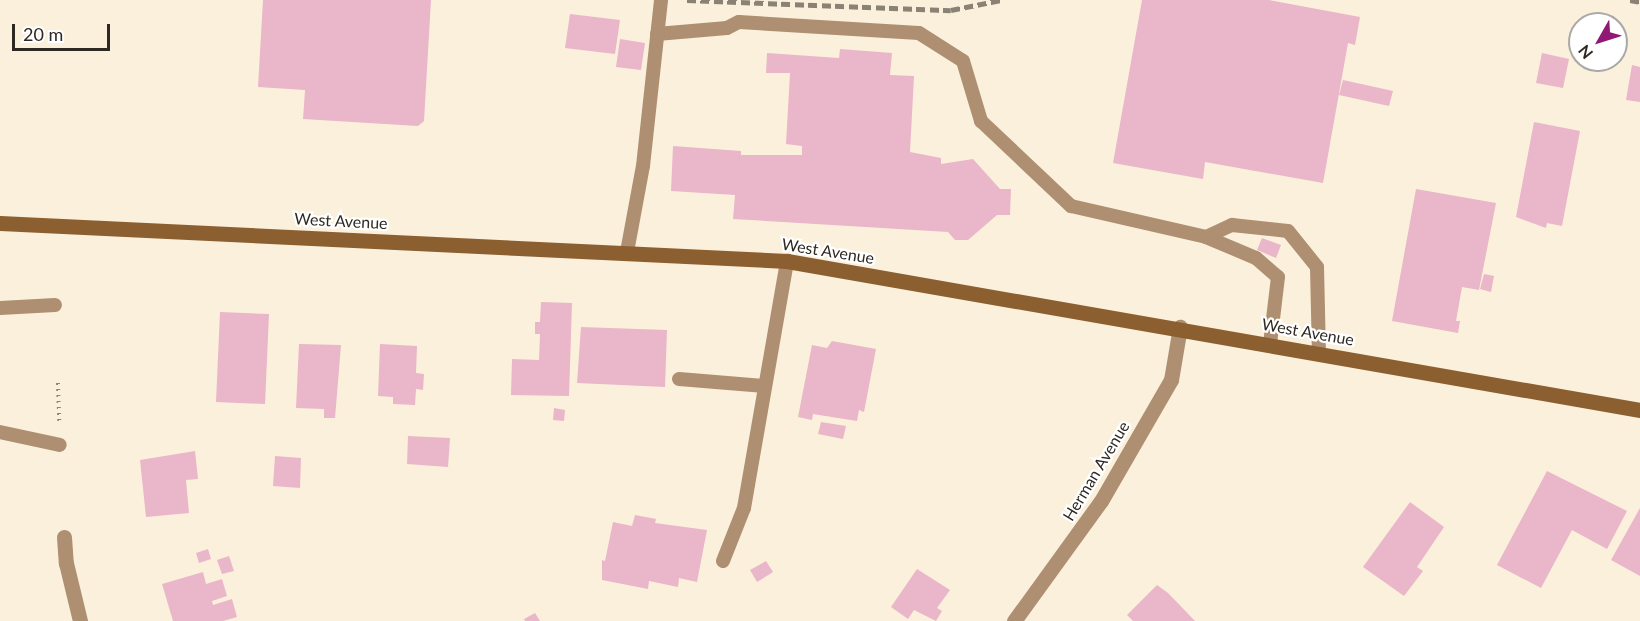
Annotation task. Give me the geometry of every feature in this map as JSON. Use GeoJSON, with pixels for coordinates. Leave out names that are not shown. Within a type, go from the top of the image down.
{"type":"FeatureCollection","features":[{"type":"Feature","properties":{"kind":"main road","name":"West Avenue"},"geometry":{"type":"LineString","coordinates":[[0,223],[787,261],[1180,327],[1640,410]]}},
{"type":"Feature","properties":{"kind":"street","name":"Herman Avenue"},"geometry":{"type":"LineString","coordinates":[[1014,621],[1101,501],[1171,380],[1180,327]]}},
{"type":"Feature","properties":{"kind":"street"},"geometry":{"type":"LineString","coordinates":[[64,537],[66,563],[80,621]]}},
{"type":"Feature","properties":{"kind":"lane"},"geometry":{"type":"LineString","coordinates":[[627,252],[643,166],[661,0]]}},
{"type":"Feature","properties":{"kind":"lane"},"geometry":{"type":"LineString","coordinates":[[657,34],[727,28],[739,22],[919,33],[963,61],[981,121],[1071,206],[1206,237],[1257,258],[1278,277],[1270,344]]}},
{"type":"Feature","properties":{"kind":"lane"},"geometry":{"type":"LineString","coordinates":[[1206,237],[1232,225],[1288,231],[1317,267],[1319,353]]}},
{"type":"Feature","properties":{"kind":"lane"},"geometry":{"type":"LineString","coordinates":[[723,561],[744,508],[787,261]]}},
{"type":"Feature","properties":{"kind":"lane"},"geometry":{"type":"LineString","coordinates":[[0,308],[55,305]]}},
{"type":"Feature","properties":{"kind":"lane"},"geometry":{"type":"LineString","coordinates":[[679,379],[765,386]]}},
{"type":"Feature","properties":{"kind":"lane"},"geometry":{"type":"LineString","coordinates":[[0,432],[59,438]]}},
{"type":"Feature","properties":{"kind":"path"},"geometry":{"type":"LineString","coordinates":[[58,383],[59,438]]}},
{"type":"Feature","properties":{"kind":"building"},"geometry":{"type":"Polygon","coordinates":[[[263,0],[431,0],[424,121],[418,126],[303,119],[305,90],[258,87],[263,0]]]}},
{"type":"Feature","properties":{"kind":"building"},"geometry":{"type":"Polygon","coordinates":[[[1142,0],[1269,0],[1360,17],[1355,45],[1348,43],[1323,183],[1205,162],[1203,179],[1113,163],[1142,0]]]}},
{"type":"Feature","properties":{"kind":"building"},"geometry":{"type":"Polygon","coordinates":[[[570,14],[620,20],[615,54],[565,48],[570,14]]]}},
{"type":"Feature","properties":{"kind":"building"},"geometry":{"type":"Polygon","coordinates":[[[620,39],[645,43],[641,70],[616,67],[620,39]]]}},
{"type":"Feature","properties":{"kind":"building"},"geometry":{"type":"Polygon","coordinates":[[[840,49],[892,53],[890,75],[914,76],[910,152],[941,158],[941,164],[973,159],[1000,189],[1011,189],[1010,215],[997,215],[968,240],[955,240],[948,232],[733,219],[735,195],[671,191],[673,146],[741,151],[741,155],[802,155],[802,146],[786,144],[790,73],[766,73],[767,53],[839,58],[840,49]]]}},
{"type":"Feature","properties":{"kind":"building"},"geometry":{"type":"Polygon","coordinates":[[[1542,53],[1568,59],[1563,88],[1536,83],[1542,53]]]}},
{"type":"Feature","properties":{"kind":"building"},"geometry":{"type":"Polygon","coordinates":[[[1632,65],[1640,67],[1640,102],[1626,100],[1632,65]]]}},
{"type":"Feature","properties":{"kind":"building"},"geometry":{"type":"Polygon","coordinates":[[[1343,80],[1393,91],[1389,106],[1339,95],[1343,80]]]}},
{"type":"Feature","properties":{"kind":"building"},"geometry":{"type":"Polygon","coordinates":[[[1534,122],[1580,131],[1562,226],[1547,223],[1546,228],[1516,217],[1534,122]]]}},
{"type":"Feature","properties":{"kind":"building"},"geometry":{"type":"Polygon","coordinates":[[[1416,189],[1496,203],[1479,290],[1462,287],[1456,321],[1460,321],[1458,333],[1392,321],[1416,189]]]}},
{"type":"Feature","properties":{"kind":"building"},"geometry":{"type":"Polygon","coordinates":[[[1262,238],[1281,245],[1276,258],[1257,250],[1262,238]]]}},
{"type":"Feature","properties":{"kind":"building"},"geometry":{"type":"Polygon","coordinates":[[[1484,274],[1494,276],[1491,292],[1480,289],[1484,274]]]}},
{"type":"Feature","properties":{"kind":"building"},"geometry":{"type":"Polygon","coordinates":[[[541,302],[572,303],[569,396],[511,395],[512,359],[539,360],[540,334],[535,334],[535,322],[540,322],[541,302]]]}},
{"type":"Feature","properties":{"kind":"building"},"geometry":{"type":"Polygon","coordinates":[[[220,312],[269,314],[265,404],[216,402],[220,312]]]}},
{"type":"Feature","properties":{"kind":"building"},"geometry":{"type":"Polygon","coordinates":[[[581,327],[667,330],[665,387],[577,383],[581,327]]]}},
{"type":"Feature","properties":{"kind":"building"},"geometry":{"type":"Polygon","coordinates":[[[832,341],[876,349],[864,412],[859,410],[857,421],[813,414],[812,420],[798,417],[812,345],[827,348],[832,341]]]}},
{"type":"Feature","properties":{"kind":"building"},"geometry":{"type":"Polygon","coordinates":[[[299,344],[341,345],[335,418],[324,418],[324,409],[296,408],[299,344]]]}},
{"type":"Feature","properties":{"kind":"building"},"geometry":{"type":"Polygon","coordinates":[[[380,344],[417,346],[416,373],[424,374],[423,390],[416,389],[415,405],[393,404],[393,397],[378,396],[380,344]]]}},
{"type":"Feature","properties":{"kind":"building"},"geometry":{"type":"Polygon","coordinates":[[[554,408],[565,410],[564,421],[553,420],[554,408]]]}},
{"type":"Feature","properties":{"kind":"building"},"geometry":{"type":"Polygon","coordinates":[[[821,422],[846,426],[843,439],[818,434],[821,422]]]}},
{"type":"Feature","properties":{"kind":"building"},"geometry":{"type":"Polygon","coordinates":[[[408,436],[450,438],[448,467],[407,464],[408,436]]]}},
{"type":"Feature","properties":{"kind":"building"},"geometry":{"type":"Polygon","coordinates":[[[195,451],[198,479],[186,480],[189,513],[146,517],[140,460],[195,451]]]}},
{"type":"Feature","properties":{"kind":"building"},"geometry":{"type":"Polygon","coordinates":[[[275,456],[301,458],[300,488],[273,486],[275,456]]]}},
{"type":"Feature","properties":{"kind":"building"},"geometry":{"type":"Polygon","coordinates":[[[1547,471],[1627,511],[1607,549],[1572,530],[1541,588],[1497,565],[1547,471]]]}},
{"type":"Feature","properties":{"kind":"building"},"geometry":{"type":"Polygon","coordinates":[[[1410,502],[1444,527],[1417,567],[1423,571],[1404,596],[1363,567],[1410,502]]]}},
{"type":"Feature","properties":{"kind":"building"},"geometry":{"type":"Polygon","coordinates":[[[1640,508],[1640,576],[1611,560],[1640,508]]]}},
{"type":"Feature","properties":{"kind":"building"},"geometry":{"type":"Polygon","coordinates":[[[635,515],[656,519],[655,523],[707,530],[697,582],[679,578],[678,587],[649,581],[648,589],[602,580],[602,560],[605,561],[613,522],[632,526],[635,515]]]}},
{"type":"Feature","properties":{"kind":"building"},"geometry":{"type":"Polygon","coordinates":[[[208,549],[211,559],[199,563],[196,553],[208,549]]]}},
{"type":"Feature","properties":{"kind":"building"},"geometry":{"type":"Polygon","coordinates":[[[229,556],[234,571],[222,574],[217,560],[229,556]]]}},
{"type":"Feature","properties":{"kind":"building"},"geometry":{"type":"Polygon","coordinates":[[[766,561],[773,572],[757,582],[750,570],[766,561]]]}},
{"type":"Feature","properties":{"kind":"building"},"geometry":{"type":"Polygon","coordinates":[[[917,569],[950,590],[937,608],[942,611],[936,621],[914,610],[908,619],[891,607],[917,569]]]}},
{"type":"Feature","properties":{"kind":"building"},"geometry":{"type":"Polygon","coordinates":[[[203,572],[206,584],[222,579],[227,596],[212,601],[213,605],[232,599],[237,617],[223,621],[173,621],[162,584],[203,572]]]}},
{"type":"Feature","properties":{"kind":"building"},"geometry":{"type":"Polygon","coordinates":[[[1157,585],[1195,621],[1133,621],[1127,615],[1157,585]]]}},
{"type":"Feature","properties":{"kind":"building"},"geometry":{"type":"Polygon","coordinates":[[[535,613],[540,621],[525,621],[524,619],[535,613]]]}},
{"type":"Feature","properties":{"kind":"railway"},"geometry":{"type":"LineString","coordinates":[[687,0],[951,10],[1001,0]]}},
{"type":"Feature","properties":{"kind":"railway"},"geometry":{"type":"LineString","coordinates":[[1630,0],[1640,2]]}}]}
